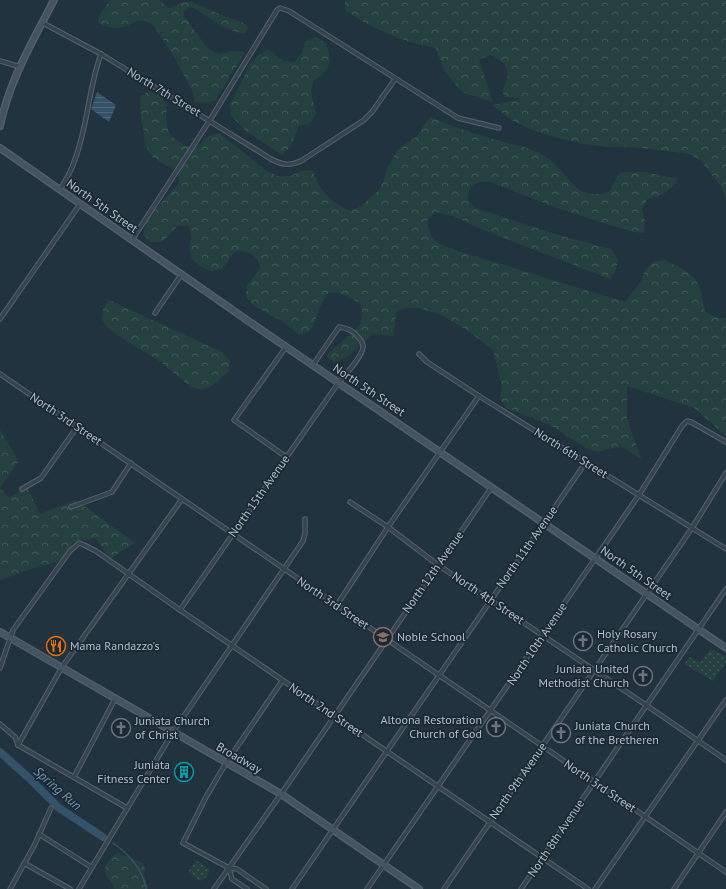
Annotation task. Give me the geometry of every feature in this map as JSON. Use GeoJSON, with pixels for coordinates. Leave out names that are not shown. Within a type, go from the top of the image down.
{"type":"FeatureCollection","features":[{"type":"Feature","properties":{"kind":"street"},"geometry":{"type":"LineString","coordinates":[[0,126],[8,97],[54,0]]}},
{"type":"Feature","properties":{"kind":"street"},"geometry":{"type":"LineString","coordinates":[[132,240],[210,120],[277,10],[280,8],[289,11],[458,118],[499,128]]}},
{"type":"Feature","properties":{"kind":"street","name":"North 7th Street"},"geometry":{"type":"LineString","coordinates":[[43,23],[101,54],[271,159],[283,164],[294,164],[301,161],[364,120],[372,112],[395,78]]}},
{"type":"Feature","properties":{"kind":"street"},"geometry":{"type":"LineString","coordinates":[[60,190],[74,164],[84,130],[96,69],[101,54]]}},
{"type":"Feature","properties":{"kind":"street"},"geometry":{"type":"LineString","coordinates":[[0,61],[21,67]]}},
{"type":"Feature","properties":{"kind":"street","name":"North 5th Street"},"geometry":{"type":"LineString","coordinates":[[0,148],[286,347],[726,648]]}},
{"type":"Feature","properties":{"kind":"street"},"geometry":{"type":"LineString","coordinates":[[0,319],[80,204]]}},
{"type":"Feature","properties":{"kind":"street"},"geometry":{"type":"LineString","coordinates":[[155,313],[181,274]]}},
{"type":"Feature","properties":{"kind":"street","name":"North 15th Avenue"},"geometry":{"type":"LineString","coordinates":[[180,610],[286,456],[354,363],[363,346],[356,334],[348,329],[339,327],[313,365]]}},
{"type":"Feature","properties":{"kind":"street"},"geometry":{"type":"LineString","coordinates":[[286,347],[234,420],[286,456]]}},
{"type":"Feature","properties":{"kind":"street","name":"North 6th Street"},"geometry":{"type":"LineString","coordinates":[[419,354],[427,362],[479,396],[726,549]]}},
{"type":"Feature","properties":{"kind":"street","name":"North 3rd Street"},"geometry":{"type":"LineString","coordinates":[[0,374],[726,872]]}},
{"type":"Feature","properties":{"kind":"street"},"geometry":{"type":"LineString","coordinates":[[337,605],[388,527],[479,396]]}},
{"type":"Feature","properties":{"kind":"street","name":"North 10th Avenue"},"geometry":{"type":"LineString","coordinates":[[367,889],[639,495],[682,426],[687,421],[695,423],[726,442]]}},
{"type":"Feature","properties":{"kind":"street"},"geometry":{"type":"LineString","coordinates":[[22,488],[41,478],[77,427]]}},
{"type":"Feature","properties":{"kind":"street","name":"North 11th Avenue"},"geometry":{"type":"LineString","coordinates":[[292,889],[490,599],[586,462]]}},
{"type":"Feature","properties":{"kind":"street"},"geometry":{"type":"LineString","coordinates":[[71,507],[112,492],[131,463]]}},
{"type":"Feature","properties":{"kind":"street","name":"North 9th Avenue"},"geometry":{"type":"LineString","coordinates":[[444,889],[692,528],[726,473]]}},
{"type":"Feature","properties":{"kind":"street","name":"North 12th Avenue"},"geometry":{"type":"LineString","coordinates":[[214,889],[491,488]]}},
{"type":"Feature","properties":{"kind":"street"},"geometry":{"type":"LineString","coordinates":[[18,745],[62,668],[182,499]]}},
{"type":"Feature","properties":{"kind":"street","name":"North 4th Street"},"geometry":{"type":"LineString","coordinates":[[350,502],[388,527],[438,565],[726,760]]}},
{"type":"Feature","properties":{"kind":"street"},"geometry":{"type":"LineString","coordinates":[[79,889],[173,732],[303,541],[305,533],[305,519]]}},
{"type":"Feature","properties":{"kind":"street","name":"North 2nd Street"},"geometry":{"type":"LineString","coordinates":[[10,638],[13,630],[70,551],[79,543],[84,545],[96,551],[282,681],[588,889]]}},
{"type":"Feature","properties":{"kind":"street","name":"North 8th Avenue"},"geometry":{"type":"LineString","coordinates":[[521,889],[726,589]]}},
{"type":"Feature","properties":{"kind":"street","name":"Broadway"},"geometry":{"type":"LineString","coordinates":[[0,632],[281,794],[419,889]]}},
{"type":"Feature","properties":{"kind":"street"},"geometry":{"type":"LineString","coordinates":[[0,668],[10,638]]}},
{"type":"Feature","properties":{"kind":"street"},"geometry":{"type":"LineString","coordinates":[[266,889],[237,869],[229,868],[183,843],[206,797],[226,763],[282,681]]}},
{"type":"Feature","properties":{"kind":"street"},"geometry":{"type":"LineString","coordinates":[[74,777],[116,699]]}},
{"type":"Feature","properties":{"kind":"street"},"geometry":{"type":"LineString","coordinates":[[595,889],[726,700]]}},
{"type":"Feature","properties":{"kind":"street"},"geometry":{"type":"LineString","coordinates":[[0,724],[15,737],[18,745],[128,808]]}},
{"type":"Feature","properties":{"kind":"street"},"geometry":{"type":"LineString","coordinates":[[10,889],[51,808]]}},
{"type":"Feature","properties":{"kind":"street"},"geometry":{"type":"LineString","coordinates":[[674,889],[726,812]]}},
{"type":"Feature","properties":{"kind":"street"},"geometry":{"type":"LineString","coordinates":[[39,834],[91,867]]}},
{"type":"Feature","properties":{"kind":"street"},"geometry":{"type":"LineString","coordinates":[[24,863],[70,889]]}},
{"type":"Feature","properties":{"kind":"street"},"geometry":{"type":"LineString","coordinates":[[229,868],[232,879],[247,889]]}},
{"type":"Feature","properties":{"kind":"green space"},"geometry":{"type":"Polygon","coordinates":[[[110,0],[159,0],[169,8],[184,2],[192,2],[242,22],[248,27],[244,34],[224,27],[191,7],[184,11],[183,17],[188,21],[208,48],[220,54],[232,51],[244,52],[240,62],[216,100],[205,103],[195,102],[192,90],[172,53],[153,25],[146,21],[137,20],[128,26],[113,28],[98,23],[100,15],[110,0]]]}},
{"type":"Feature","properties":{"kind":"green space"},"geometry":{"type":"Polygon","coordinates":[[[345,0],[726,0],[726,198],[720,185],[700,160],[689,154],[635,147],[589,145],[532,130],[510,119],[492,105],[522,99],[505,97],[502,91],[508,74],[505,65],[501,61],[490,55],[479,60],[493,102],[462,92],[444,70],[436,48],[400,39],[367,24],[345,10],[345,0]]]}},
{"type":"Feature","properties":{"kind":"green space"},"geometry":{"type":"Polygon","coordinates":[[[316,37],[326,43],[329,60],[323,73],[313,81],[311,92],[316,114],[310,123],[299,126],[290,147],[282,155],[246,131],[231,116],[230,105],[250,64],[258,55],[268,49],[283,61],[294,62],[302,53],[305,42],[316,37]]]}},
{"type":"Feature","properties":{"kind":"green space"},"geometry":{"type":"Polygon","coordinates":[[[149,91],[160,95],[167,105],[166,122],[173,138],[178,141],[193,149],[200,145],[207,136],[219,133],[267,171],[278,176],[290,176],[301,171],[313,170],[322,190],[337,204],[351,211],[362,205],[379,190],[387,169],[398,149],[417,136],[430,117],[465,130],[538,152],[552,161],[572,183],[586,193],[596,194],[609,192],[620,172],[644,172],[679,179],[665,192],[647,199],[642,210],[645,221],[644,233],[634,232],[613,226],[554,207],[491,182],[479,182],[470,187],[467,199],[475,208],[565,237],[611,249],[618,259],[616,270],[610,279],[451,216],[435,212],[427,221],[433,238],[440,244],[458,251],[625,302],[641,281],[645,270],[653,262],[665,260],[686,271],[695,279],[701,290],[705,312],[716,317],[726,318],[726,436],[694,408],[627,386],[627,419],[641,459],[620,446],[598,452],[588,449],[548,424],[506,408],[500,398],[502,387],[493,350],[468,331],[440,314],[418,308],[406,308],[396,312],[394,336],[372,334],[346,358],[335,362],[326,356],[360,325],[363,314],[360,303],[340,293],[329,292],[323,301],[310,331],[300,335],[283,322],[254,306],[246,297],[247,286],[261,267],[251,254],[235,251],[222,269],[211,271],[201,267],[192,259],[189,249],[191,238],[189,226],[178,226],[162,242],[151,242],[143,235],[148,217],[179,183],[178,171],[158,161],[150,154],[145,144],[141,120],[140,97],[149,91]]]}},
{"type":"Feature","properties":{"kind":"green space"},"geometry":{"type":"Polygon","coordinates":[[[109,300],[222,352],[230,360],[229,371],[212,386],[202,390],[191,387],[157,359],[137,348],[109,329],[102,320],[103,309],[109,300]]]}},
{"type":"Feature","properties":{"kind":"green space"},"geometry":{"type":"Polygon","coordinates":[[[0,430],[19,461],[0,488],[0,430]]]}},
{"type":"Feature","properties":{"kind":"green space"},"geometry":{"type":"Polygon","coordinates":[[[27,487],[40,514],[76,500],[135,543],[109,559],[96,538],[73,542],[66,560],[30,569],[0,580],[0,488],[9,498],[27,487]]]}},
{"type":"Feature","properties":{"kind":"green space"},"geometry":{"type":"Polygon","coordinates":[[[711,649],[726,656],[726,662],[713,681],[684,664],[690,657],[700,662],[711,649]]]}},
{"type":"Feature","properties":{"kind":"green space"},"geometry":{"type":"Polygon","coordinates":[[[117,853],[143,863],[148,889],[114,889],[106,874],[105,867],[111,858],[117,853]]]}},
{"type":"Feature","properties":{"kind":"green space"},"geometry":{"type":"Polygon","coordinates":[[[196,860],[210,870],[206,878],[200,881],[188,872],[196,860]]]}},
{"type":"Feature","properties":{"kind":"water"},"geometry":{"type":"Polygon","coordinates":[[[97,92],[116,105],[109,122],[91,109],[97,92]]]}},
{"type":"Feature","properties":{"kind":"waterway","name":"Spring Run"},"geometry":{"type":"LineString","coordinates":[[0,752],[59,808],[103,837]]}},
{"type":"Feature","properties":{"kind":"waterway","name":"Spring Run"},"geometry":{"type":"LineString","coordinates":[[113,843],[130,857],[139,869],[145,882],[146,889]]}},
{"type":"Feature","properties":{"kind":"place","name":"Noble School"},"geometry":{"type":"Point","coordinates":[383,637]}},
{"type":"Feature","properties":{"kind":"place","name":"Holy Rosary Catholic Church"},"geometry":{"type":"Point","coordinates":[583,641]}},
{"type":"Feature","properties":{"kind":"place","name":"Mama Randazzo's"},"geometry":{"type":"Point","coordinates":[56,646]}},
{"type":"Feature","properties":{"kind":"place","name":"Juniata United Methodist Church"},"geometry":{"type":"Point","coordinates":[643,676]}},
{"type":"Feature","properties":{"kind":"place","name":"Altoona Restoration Church of God"},"geometry":{"type":"Point","coordinates":[496,727]}},
{"type":"Feature","properties":{"kind":"place","name":"Juniata Church of Christ"},"geometry":{"type":"Point","coordinates":[121,728]}},
{"type":"Feature","properties":{"kind":"place","name":"Juniata Church of the Bretheren"},"geometry":{"type":"Point","coordinates":[561,733]}},
{"type":"Feature","properties":{"kind":"place","name":"Juniata Fitness Center"},"geometry":{"type":"Point","coordinates":[184,772]}}]}
